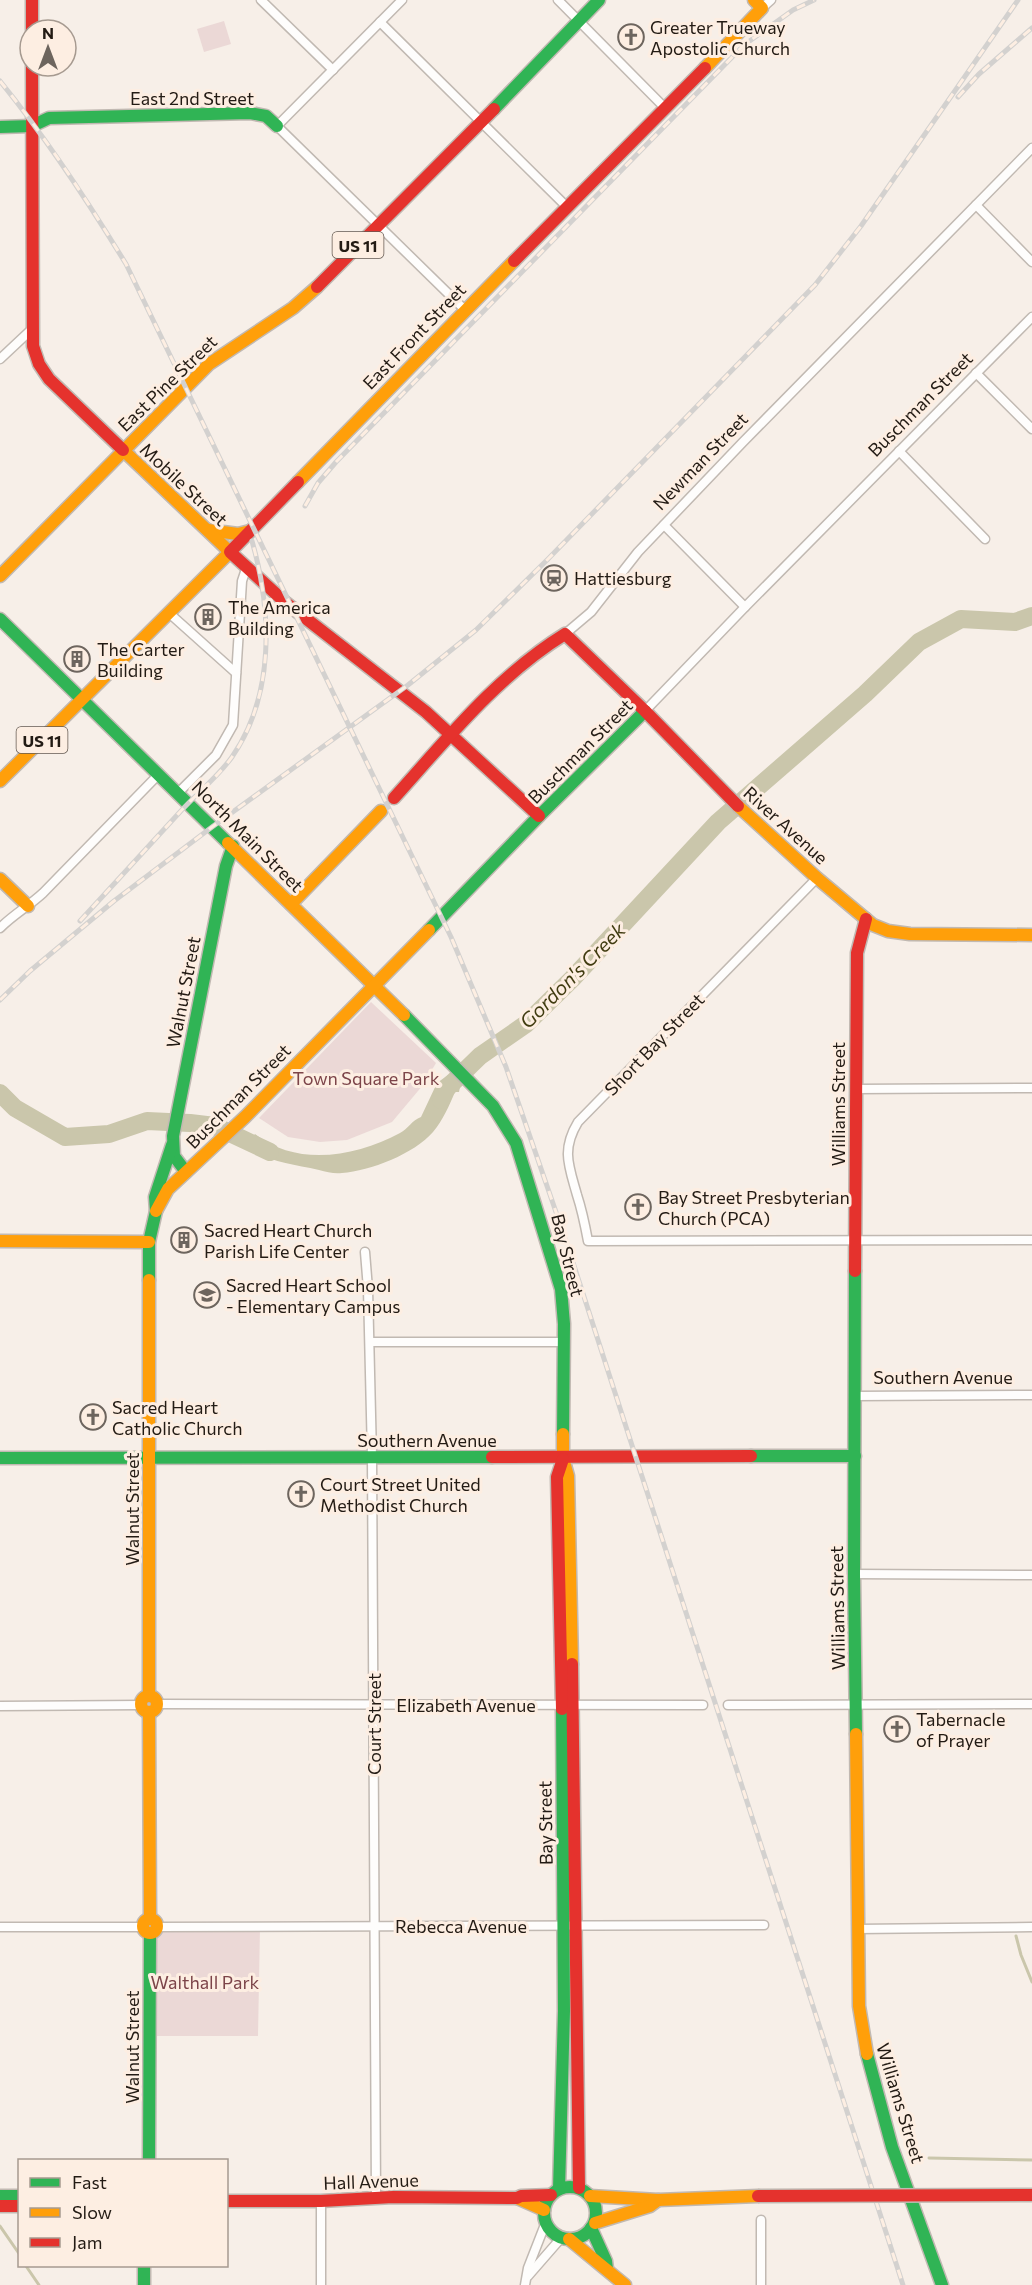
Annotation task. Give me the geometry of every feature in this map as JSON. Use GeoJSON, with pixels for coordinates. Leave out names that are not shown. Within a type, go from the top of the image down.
{"type":"FeatureCollection","features":[{"type":"Feature","properties":{"kind":"street"},"geometry":{"type":"LineString","coordinates":[[32,0],[32,18]]}},
{"type":"Feature","properties":{"kind":"street"},"geometry":{"type":"LineString","coordinates":[[261,0],[333,70]]}},
{"type":"Feature","properties":{"kind":"street"},"geometry":{"type":"LineString","coordinates":[[402,0],[277,126],[465,310]]}},
{"type":"Feature","properties":{"kind":"street"},"geometry":{"type":"LineString","coordinates":[[558,0],[664,107]]}},
{"type":"Feature","properties":{"kind":"street","name":"East Pine Street"},"geometry":{"type":"LineString","coordinates":[[0,576],[209,364],[230,348],[296,307],[482,122],[599,0]]}},
{"type":"Feature","properties":{"kind":"street","name":"East Front Street"},"geometry":{"type":"LineString","coordinates":[[83,699],[230,552],[664,107],[762,3]]}},
{"type":"Feature","properties":{"kind":"street"},"geometry":{"type":"LineString","coordinates":[[380,22],[566,206]]}},
{"type":"Feature","properties":{"kind":"street","name":"Mobile Street"},"geometry":{"type":"LineString","coordinates":[[32,78],[32,329],[35,356],[43,371],[246,569],[452,734],[540,816]]}},
{"type":"Feature","properties":{"kind":"street","name":"East 2nd Street"},"geometry":{"type":"LineString","coordinates":[[0,127],[32,126],[49,118],[250,113],[266,116],[277,126]]}},
{"type":"Feature","properties":{"kind":"street","name":"Newman Street"},"geometry":{"type":"LineString","coordinates":[[394,798],[452,734],[527,659],[565,634],[591,612],[638,552],[1032,147]]}},
{"type":"Feature","properties":{"kind":"street"},"geometry":{"type":"LineString","coordinates":[[976,205],[1032,262]]}},
{"type":"Feature","properties":{"kind":"street","name":"Buschman Street"},"geometry":{"type":"LineString","coordinates":[[156,1211],[168,1190],[245,1117],[1032,317]]}},
{"type":"Feature","properties":{"kind":"street"},"geometry":{"type":"LineString","coordinates":[[0,358],[32,329]]}},
{"type":"Feature","properties":{"kind":"street"},"geometry":{"type":"LineString","coordinates":[[976,373],[1032,429]]}},
{"type":"Feature","properties":{"kind":"street"},"geometry":{"type":"LineString","coordinates":[[899,451],[985,539]]}},
{"type":"Feature","properties":{"kind":"street"},"geometry":{"type":"LineString","coordinates":[[664,525],[745,607]]}},
{"type":"Feature","properties":{"kind":"street"},"geometry":{"type":"LineString","coordinates":[[207,530],[230,534],[250,531]]}},
{"type":"Feature","properties":{"kind":"street"},"geometry":{"type":"LineString","coordinates":[[178,792],[216,755],[234,720],[242,581],[246,569]]}},
{"type":"Feature","properties":{"kind":"street"},"geometry":{"type":"LineString","coordinates":[[169,613],[236,674]]}},
{"type":"Feature","properties":{"kind":"street","name":"North Main Street"},"geometry":{"type":"LineString","coordinates":[[0,619],[375,985],[470,1081]]}},
{"type":"Feature","properties":{"kind":"street","name":"River Avenue"},"geometry":{"type":"LineString","coordinates":[[565,634],[645,711],[724,794],[866,920],[883,929],[903,934],[1032,934]]}},
{"type":"Feature","properties":{"kind":"street","name":"US 11"},"geometry":{"type":"LineString","coordinates":[[0,781],[83,699]]}},
{"type":"Feature","properties":{"kind":"street"},"geometry":{"type":"LineString","coordinates":[[0,928],[16,912],[28,906],[111,825],[159,774]]}},
{"type":"Feature","properties":{"kind":"street"},"geometry":{"type":"LineString","coordinates":[[291,904],[381,811]]}},
{"type":"Feature","properties":{"kind":"street","name":"Walnut Street"},"geometry":{"type":"LineString","coordinates":[[149,2159],[149,1242],[156,1211],[155,1197],[173,1141],[226,866],[232,846]]}},
{"type":"Feature","properties":{"kind":"street","name":"Short Bay Street"},"geometry":{"type":"LineString","coordinates":[[817,878],[578,1122],[568,1144],[567,1160],[588,1241],[856,1239]]}},
{"type":"Feature","properties":{"kind":"street"},"geometry":{"type":"LineString","coordinates":[[0,879],[28,906]]}},
{"type":"Feature","properties":{"kind":"street","name":"Williams Street"},"geometry":{"type":"LineString","coordinates":[[866,920],[857,953],[856,1089],[854,1574],[859,2006],[867,2062],[880,2109],[942,2285]]}},
{"type":"Feature","properties":{"kind":"street","name":"Bay Street"},"geometry":{"type":"LineString","coordinates":[[470,1081],[502,1118],[521,1155],[560,1285],[564,1342],[563,1458],[557,1477],[567,1705],[570,1926],[579,2188]]}},
{"type":"Feature","properties":{"kind":"street"},"geometry":{"type":"LineString","coordinates":[[856,1089],[1032,1088]]}},
{"type":"Feature","properties":{"kind":"street"},"geometry":{"type":"LineString","coordinates":[[173,1141],[176,1163],[186,1172]]}},
{"type":"Feature","properties":{"kind":"street"},"geometry":{"type":"LineString","coordinates":[[856,1239],[1032,1240]]}},
{"type":"Feature","properties":{"kind":"street"},"geometry":{"type":"LineString","coordinates":[[0,1241],[149,1242]]}},
{"type":"Feature","properties":{"kind":"street","name":"Court Street"},"geometry":{"type":"LineString","coordinates":[[365,1252],[370,1342],[372,1457],[376,2197]]}},
{"type":"Feature","properties":{"kind":"street"},"geometry":{"type":"LineString","coordinates":[[370,1342],[564,1342]]}},
{"type":"Feature","properties":{"kind":"street","name":"Southern Avenue"},"geometry":{"type":"LineString","coordinates":[[855,1396],[1032,1395]]}},
{"type":"Feature","properties":{"kind":"street","name":"Southern Avenue"},"geometry":{"type":"LineString","coordinates":[[0,1458],[855,1456]]}},
{"type":"Feature","properties":{"kind":"street"},"geometry":{"type":"LineString","coordinates":[[854,1574],[1032,1575]]}},
{"type":"Feature","properties":{"kind":"street"},"geometry":{"type":"LineString","coordinates":[[728,1705],[1032,1704]]}},
{"type":"Feature","properties":{"kind":"street","name":"Elizabeth Avenue"},"geometry":{"type":"LineString","coordinates":[[0,1706],[703,1705]]}},
{"type":"Feature","properties":{"kind":"street","name":"Rebecca Avenue"},"geometry":{"type":"LineString","coordinates":[[0,1927],[764,1925]]}},
{"type":"Feature","properties":{"kind":"street","name":"Bay Street"},"geometry":{"type":"LineString","coordinates":[[555,2192],[564,2095],[570,1926]]}},
{"type":"Feature","properties":{"kind":"street"},"geometry":{"type":"LineString","coordinates":[[857,1929],[1032,1927]]}},
{"type":"Feature","properties":{"kind":"street"},"geometry":{"type":"LineString","coordinates":[[526,2281],[528,2268],[555,2192],[579,2188],[590,2196],[596,2207],[593,2225],[608,2269]]}},
{"type":"Feature","properties":{"kind":"street","name":"Hall Avenue"},"geometry":{"type":"LineString","coordinates":[[228,2201],[321,2201],[376,2197],[517,2198],[555,2192]]}},
{"type":"Feature","properties":{"kind":"street"},"geometry":{"type":"LineString","coordinates":[[590,2196],[658,2200],[758,2196],[1032,2195]]}},
{"type":"Feature","properties":{"kind":"street"},"geometry":{"type":"LineString","coordinates":[[0,2196],[18,2196]]}},
{"type":"Feature","properties":{"kind":"street","name":"Hall Avenue"},"geometry":{"type":"LineString","coordinates":[[517,2198],[545,2216]]}},
{"type":"Feature","properties":{"kind":"street"},"geometry":{"type":"LineString","coordinates":[[526,2281],[565,2238],[583,2235],[593,2225],[650,2206],[658,2200]]}},
{"type":"Feature","properties":{"kind":"street"},"geometry":{"type":"LineString","coordinates":[[321,2201],[321,2285]]}},
{"type":"Feature","properties":{"kind":"street"},"geometry":{"type":"LineString","coordinates":[[0,2206],[18,2206]]}},
{"type":"Feature","properties":{"kind":"street"},"geometry":{"type":"LineString","coordinates":[[545,2216],[553,2232],[608,2269],[625,2285]]}},
{"type":"Feature","properties":{"kind":"street"},"geometry":{"type":"LineString","coordinates":[[761,2220],[761,2285]]}},
{"type":"Feature","properties":{"kind":"street"},"geometry":{"type":"LineString","coordinates":[[144,2267],[144,2285]]}},
{"type":"Feature","properties":{"kind":"green space"},"geometry":{"type":"Polygon","coordinates":[[[224,21],[231,44],[204,52],[197,29],[224,21]]]}},
{"type":"Feature","properties":{"kind":"green space","name":"Town Square Park"},"geometry":{"type":"Polygon","coordinates":[[[371,1002],[436,1063],[423,1085],[392,1122],[347,1140],[320,1142],[288,1137],[259,1118],[371,1002]]]}},
{"type":"Feature","properties":{"kind":"green space","name":"Walthall Park"},"geometry":{"type":"Polygon","coordinates":[[[260,1927],[258,2036],[150,2036],[152,1933],[156,1929],[260,1927]]]}},
{"type":"Feature","properties":{"kind":"shaded area"},"geometry":{"type":"Polygon","coordinates":[[[448,1075],[460,1087],[459,1092],[455,1092],[437,1127],[415,1147],[378,1165],[353,1172],[333,1173],[272,1159],[245,1147],[255,1134],[271,1144],[307,1155],[345,1153],[364,1148],[400,1133],[421,1117],[437,1083],[448,1075]]]}},
{"type":"Feature","properties":{"kind":"waterway","name":"Gordon's Creek"},"geometry":{"type":"LineString","coordinates":[[441,1100],[444,1091],[480,1056],[526,1024],[572,979],[718,822],[865,694],[919,642],[961,619],[1015,622],[1032,616]]}},
{"type":"Feature","properties":{"kind":"waterway","name":"Gordon's Creek"},"geometry":{"type":"LineString","coordinates":[[0,1093],[15,1108],[65,1137],[109,1134],[147,1121],[190,1123],[215,1126],[270,1152]]}},
{"type":"Feature","properties":{"kind":"waterway"},"geometry":{"type":"LineString","coordinates":[[1016,1936],[1032,1982]]}},
{"type":"Feature","properties":{"kind":"waterway"},"geometry":{"type":"LineString","coordinates":[[929,2158],[1032,2160]]}},
{"type":"Feature","properties":{"kind":"waterway"},"geometry":{"type":"LineString","coordinates":[[0,2226],[18,2252]]}},
{"type":"Feature","properties":{"kind":"waterway"},"geometry":{"type":"LineString","coordinates":[[27,2267],[39,2285]]}},
{"type":"Feature","properties":{"kind":"railway"},"geometry":{"type":"LineString","coordinates":[[305,506],[318,483],[336,462],[744,45],[793,10],[814,0]]}},
{"type":"Feature","properties":{"kind":"railway"},"geometry":{"type":"LineString","coordinates":[[0,1000],[30,971],[114,901],[408,685],[476,630],[815,285],[861,226],[1018,0]]}},
{"type":"Feature","properties":{"kind":"railway"},"geometry":{"type":"LineString","coordinates":[[958,97],[979,74],[1032,28]]}},
{"type":"Feature","properties":{"kind":"railway"},"geometry":{"type":"LineString","coordinates":[[0,81],[66,170],[126,264],[451,937],[506,1067],[567,1244],[903,2285]]}},
{"type":"Feature","properties":{"kind":"railway"},"geometry":{"type":"LineString","coordinates":[[80,921],[220,772],[246,733],[256,707],[266,652],[263,596],[252,541]]}},
{"type":"Feature","properties":{"kind":"traffic: fast"},"geometry":{"type":"LineString","coordinates":[[494,109],[599,0]]}},
{"type":"Feature","properties":{"kind":"traffic: fast"},"geometry":{"type":"LineString","coordinates":[[0,127],[32,126],[49,118],[250,113],[266,116],[277,126]]}},
{"type":"Feature","properties":{"kind":"traffic: fast"},"geometry":{"type":"LineString","coordinates":[[0,619],[228,843]]}},
{"type":"Feature","properties":{"kind":"traffic: fast"},"geometry":{"type":"LineString","coordinates":[[429,930],[645,711]]}},
{"type":"Feature","properties":{"kind":"traffic: fast"},"geometry":{"type":"LineString","coordinates":[[186,1172],[174,1156],[173,1136],[226,866],[233,846]]}},
{"type":"Feature","properties":{"kind":"traffic: fast"},"geometry":{"type":"LineString","coordinates":[[404,1015],[493,1106],[516,1143],[561,1289],[564,1324],[563,1434]]}},
{"type":"Feature","properties":{"kind":"traffic: fast"},"geometry":{"type":"LineString","coordinates":[[149,1280],[149,1242],[156,1211],[155,1197],[172,1145]]}},
{"type":"Feature","properties":{"kind":"traffic: fast"},"geometry":{"type":"LineString","coordinates":[[855,1271],[856,1734]]}},
{"type":"Feature","properties":{"kind":"traffic: fast"},"geometry":{"type":"LineString","coordinates":[[751,1456],[855,1456]]}},
{"type":"Feature","properties":{"kind":"traffic: fast"},"geometry":{"type":"LineString","coordinates":[[0,1458],[492,1457]]}},
{"type":"Feature","properties":{"kind":"traffic: fast"},"geometry":{"type":"LineString","coordinates":[[559,2189],[564,2011],[562,1709]]}},
{"type":"Feature","properties":{"kind":"traffic: fast"},"geometry":{"type":"LineString","coordinates":[[149,2159],[150,1933]]}},
{"type":"Feature","properties":{"kind":"traffic: fast"},"geometry":{"type":"LineString","coordinates":[[867,2054],[892,2147],[942,2285]]}},
{"type":"Feature","properties":{"kind":"traffic: fast"},"geometry":{"type":"LineString","coordinates":[[570,2187],[584,2191],[592,2199],[596,2213],[592,2227],[584,2235],[570,2239],[556,2235],[548,2227],[544,2213],[548,2199],[556,2191],[570,2187]]}},
{"type":"Feature","properties":{"kind":"traffic: fast"},"geometry":{"type":"LineString","coordinates":[[0,2196],[18,2196]]}},
{"type":"Feature","properties":{"kind":"traffic: fast"},"geometry":{"type":"LineString","coordinates":[[591,2228],[606,2261],[607,2269]]}},
{"type":"Feature","properties":{"kind":"traffic: fast"},"geometry":{"type":"LineString","coordinates":[[144,2267],[144,2285]]}},
{"type":"Feature","properties":{"kind":"traffic: slow"},"geometry":{"type":"LineString","coordinates":[[705,68],[762,8],[754,0]]}},
{"type":"Feature","properties":{"kind":"traffic: slow"},"geometry":{"type":"LineString","coordinates":[[298,482],[514,261]]}},
{"type":"Feature","properties":{"kind":"traffic: slow"},"geometry":{"type":"LineString","coordinates":[[0,576],[209,364],[293,308],[317,287]]}},
{"type":"Feature","properties":{"kind":"traffic: slow"},"geometry":{"type":"LineString","coordinates":[[0,781],[230,552],[123,450]]}},
{"type":"Feature","properties":{"kind":"traffic: slow"},"geometry":{"type":"LineString","coordinates":[[208,530],[238,534],[250,531]]}},
{"type":"Feature","properties":{"kind":"traffic: slow"},"geometry":{"type":"LineString","coordinates":[[738,806],[873,925],[888,931],[910,934],[1032,935]]}},
{"type":"Feature","properties":{"kind":"traffic: slow"},"geometry":{"type":"LineString","coordinates":[[291,904],[381,811]]}},
{"type":"Feature","properties":{"kind":"traffic: slow"},"geometry":{"type":"LineString","coordinates":[[228,843],[404,1015]]}},
{"type":"Feature","properties":{"kind":"traffic: slow"},"geometry":{"type":"LineString","coordinates":[[0,879],[28,906]]}},
{"type":"Feature","properties":{"kind":"traffic: slow"},"geometry":{"type":"LineString","coordinates":[[156,1211],[168,1189],[245,1117],[429,930]]}},
{"type":"Feature","properties":{"kind":"traffic: slow"},"geometry":{"type":"LineString","coordinates":[[0,1241],[149,1242]]}},
{"type":"Feature","properties":{"kind":"traffic: slow"},"geometry":{"type":"LineString","coordinates":[[149,1280],[149,1696]]}},
{"type":"Feature","properties":{"kind":"traffic: slow"},"geometry":{"type":"LineString","coordinates":[[563,1434],[563,1458],[568,1476],[572,1664]]}},
{"type":"Feature","properties":{"kind":"traffic: slow"},"geometry":{"type":"LineString","coordinates":[[149,1696],[155,1698],[157,1704],[155,1710],[149,1712],[143,1710],[141,1704],[143,1698],[149,1696]]}},
{"type":"Feature","properties":{"kind":"traffic: slow"},"geometry":{"type":"LineString","coordinates":[[149,1712],[150,1919]]}},
{"type":"Feature","properties":{"kind":"traffic: slow"},"geometry":{"type":"LineString","coordinates":[[856,1734],[859,2006],[867,2054]]}},
{"type":"Feature","properties":{"kind":"traffic: slow"},"geometry":{"type":"LineString","coordinates":[[150,1919],[155,1921],[157,1926],[155,1931],[150,1933],[145,1931],[143,1926],[145,1921],[150,1919]]}},
{"type":"Feature","properties":{"kind":"traffic: slow"},"geometry":{"type":"LineString","coordinates":[[590,2196],[658,2200],[758,2196]]}},
{"type":"Feature","properties":{"kind":"traffic: slow"},"geometry":{"type":"LineString","coordinates":[[517,2198],[544,2210]]}},
{"type":"Feature","properties":{"kind":"traffic: slow"},"geometry":{"type":"LineString","coordinates":[[595,2223],[650,2206],[658,2200]]}},
{"type":"Feature","properties":{"kind":"traffic: slow"},"geometry":{"type":"LineString","coordinates":[[569,2239],[625,2285]]}},
{"type":"Feature","properties":{"kind":"traffic: jam"},"geometry":{"type":"LineString","coordinates":[[32,0],[32,18]]}},
{"type":"Feature","properties":{"kind":"traffic: jam"},"geometry":{"type":"LineString","coordinates":[[514,261],[705,68]]}},
{"type":"Feature","properties":{"kind":"traffic: jam"},"geometry":{"type":"LineString","coordinates":[[32,78],[33,346],[39,364],[49,379],[123,450]]}},
{"type":"Feature","properties":{"kind":"traffic: jam"},"geometry":{"type":"LineString","coordinates":[[317,287],[494,109]]}},
{"type":"Feature","properties":{"kind":"traffic: jam"},"geometry":{"type":"LineString","coordinates":[[298,482],[230,552],[286,603],[426,712],[539,816]]}},
{"type":"Feature","properties":{"kind":"traffic: jam"},"geometry":{"type":"LineString","coordinates":[[394,798],[453,731],[495,689],[517,669],[565,634],[738,806]]}},
{"type":"Feature","properties":{"kind":"traffic: jam"},"geometry":{"type":"LineString","coordinates":[[855,1271],[857,953],[866,919]]}},
{"type":"Feature","properties":{"kind":"traffic: jam"},"geometry":{"type":"LineString","coordinates":[[492,1457],[751,1456]]}},
{"type":"Feature","properties":{"kind":"traffic: jam"},"geometry":{"type":"LineString","coordinates":[[562,1709],[557,1477],[563,1459]]}},
{"type":"Feature","properties":{"kind":"traffic: jam"},"geometry":{"type":"LineString","coordinates":[[572,1664],[579,2188]]}},
{"type":"Feature","properties":{"kind":"traffic: jam"},"geometry":{"type":"LineString","coordinates":[[228,2201],[321,2201],[393,2197],[517,2198],[551,2195]]}},
{"type":"Feature","properties":{"kind":"traffic: jam"},"geometry":{"type":"LineString","coordinates":[[758,2196],[1032,2195]]}},
{"type":"Feature","properties":{"kind":"traffic: jam"},"geometry":{"type":"LineString","coordinates":[[0,2206],[18,2206]]}},
{"type":"Feature","properties":{"kind":"place","name":"Greater Trueway Apostolic Church"},"geometry":{"type":"Point","coordinates":[631,37]}},
{"type":"Feature","properties":{"kind":"place","name":"Hattiesburg"},"geometry":{"type":"Point","coordinates":[554,578]}},
{"type":"Feature","properties":{"kind":"place","name":"The America Building"},"geometry":{"type":"Point","coordinates":[208,617]}},
{"type":"Feature","properties":{"kind":"place","name":"The Carter Building"},"geometry":{"type":"Point","coordinates":[77,659]}},
{"type":"Feature","properties":{"kind":"place","name":"Bay Street Presbyterian Church (PCA)"},"geometry":{"type":"Point","coordinates":[638,1207]}},
{"type":"Feature","properties":{"kind":"place","name":"Sacred Heart Church Parish Life Center"},"geometry":{"type":"Point","coordinates":[184,1240]}},
{"type":"Feature","properties":{"kind":"place","name":"Sacred Heart School - Elementary Campus"},"geometry":{"type":"Point","coordinates":[207,1295]}},
{"type":"Feature","properties":{"kind":"place","name":"Sacred Heart Catholic Church"},"geometry":{"type":"Point","coordinates":[93,1417]}},
{"type":"Feature","properties":{"kind":"place","name":"Court Street United Methodist Church"},"geometry":{"type":"Point","coordinates":[301,1494]}},
{"type":"Feature","properties":{"kind":"place","name":"Tabernacle of Prayer"},"geometry":{"type":"Point","coordinates":[897,1729]}}]}
